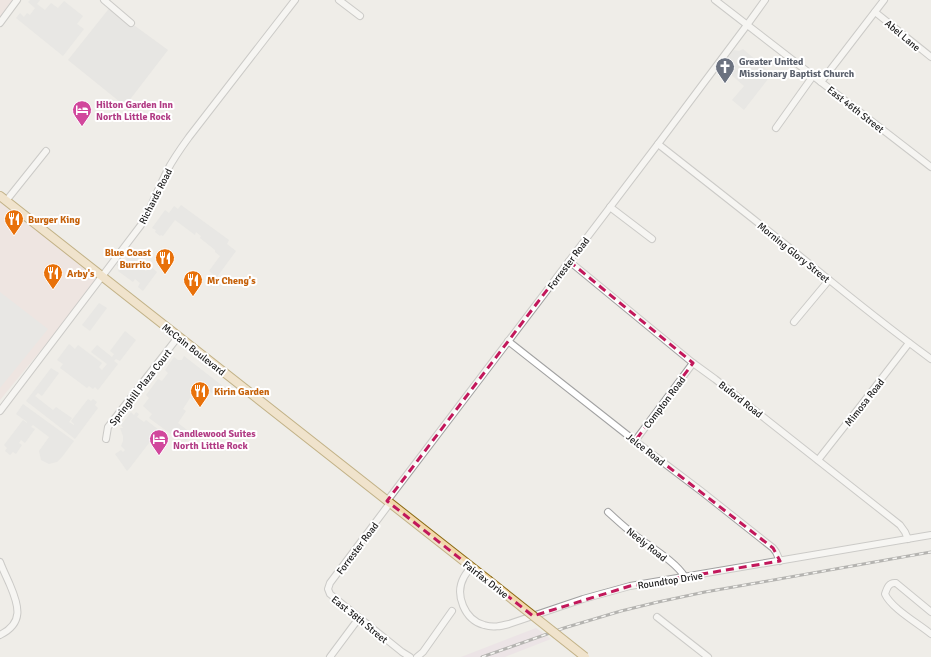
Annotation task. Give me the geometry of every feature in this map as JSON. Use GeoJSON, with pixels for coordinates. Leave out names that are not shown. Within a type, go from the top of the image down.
{"type":"FeatureCollection","features":[{"type":"Feature","properties":{"kind":"main road","name":"McCain Boulevard"},"geometry":{"type":"LineString","coordinates":[[3,198],[389,502]]}},
{"type":"Feature","properties":{"kind":"main road","name":"Fairfax Drive"},"geometry":{"type":"LineString","coordinates":[[389,502],[585,657]]}},
{"type":"Feature","properties":{"kind":"street"},"geometry":{"type":"LineString","coordinates":[[0,23],[17,0]]}},
{"type":"Feature","properties":{"kind":"street"},"geometry":{"type":"LineString","coordinates":[[104,0],[131,23]]}},
{"type":"Feature","properties":{"kind":"street","name":"Richards Road"},"geometry":{"type":"LineString","coordinates":[[0,411],[140,225],[178,152],[295,0]]}},
{"type":"Feature","properties":{"kind":"street"},"geometry":{"type":"LineString","coordinates":[[340,0],[360,16]]}},
{"type":"Feature","properties":{"kind":"street"},"geometry":{"type":"LineString","coordinates":[[715,0],[747,25]]}},
{"type":"Feature","properties":{"kind":"street","name":"Forrester Road"},"geometry":{"type":"LineString","coordinates":[[330,594],[328,589],[330,584],[389,502],[508,341],[747,25],[764,0]]}},
{"type":"Feature","properties":{"kind":"street"},"geometry":{"type":"LineString","coordinates":[[821,82],[884,0]]}},
{"type":"Feature","properties":{"kind":"street","name":"Abel Lane"},"geometry":{"type":"LineString","coordinates":[[875,12],[931,57]]}},
{"type":"Feature","properties":{"kind":"street","name":"East 46th Street"},"geometry":{"type":"LineString","coordinates":[[747,25],[931,167]]}},
{"type":"Feature","properties":{"kind":"street"},"geometry":{"type":"LineString","coordinates":[[776,128],[813,76]]}},
{"type":"Feature","properties":{"kind":"street","name":"Morning Glory Street"},"geometry":{"type":"LineString","coordinates":[[658,144],[931,359]]}},
{"type":"Feature","properties":{"kind":"street"},"geometry":{"type":"LineString","coordinates":[[3,198],[46,151]]}},
{"type":"Feature","properties":{"kind":"street"},"geometry":{"type":"LineString","coordinates":[[610,207],[652,239]]}},
{"type":"Feature","properties":{"kind":"street","name":"Buford Road"},"geometry":{"type":"LineString","coordinates":[[569,262],[693,363],[900,525],[908,539]]}},
{"type":"Feature","properties":{"kind":"street"},"geometry":{"type":"LineString","coordinates":[[794,322],[829,280]]}},
{"type":"Feature","properties":{"kind":"street","name":"Springhill Plaza Court"},"geometry":{"type":"LineString","coordinates":[[106,439],[108,427],[178,337]]}},
{"type":"Feature","properties":{"kind":"street","name":"Jelce Road"},"geometry":{"type":"LineString","coordinates":[[508,341],[773,548],[780,561]]}},
{"type":"Feature","properties":{"kind":"street","name":"Mimosa Road"},"geometry":{"type":"LineString","coordinates":[[818,460],[909,343]]}},
{"type":"Feature","properties":{"kind":"street","name":"Compton Road"},"geometry":{"type":"LineString","coordinates":[[635,441],[693,363]]}},
{"type":"Feature","properties":{"kind":"street","name":"Neely Road"},"geometry":{"type":"LineString","coordinates":[[608,512],[634,534],[662,554],[683,573],[685,577]]}},
{"type":"Feature","properties":{"kind":"street","name":"Roundtop Drive"},"geometry":{"type":"LineString","coordinates":[[471,567],[464,576],[461,584],[460,596],[462,606],[468,615],[477,622],[495,627],[503,626],[583,599],[624,588],[931,535]]}},
{"type":"Feature","properties":{"kind":"street"},"geometry":{"type":"LineString","coordinates":[[0,562],[17,602],[18,610],[14,625],[10,630],[0,635]]}},
{"type":"Feature","properties":{"kind":"street"},"geometry":{"type":"LineString","coordinates":[[931,612],[896,583],[890,584],[886,590],[885,594],[899,610],[931,634]]}},
{"type":"Feature","properties":{"kind":"street","name":"East 38th Street"},"geometry":{"type":"LineString","coordinates":[[330,594],[410,657]]}},
{"type":"Feature","properties":{"kind":"street"},"geometry":{"type":"LineString","coordinates":[[417,657],[423,652],[452,611]]}},
{"type":"Feature","properties":{"kind":"street"},"geometry":{"type":"LineString","coordinates":[[657,617],[708,657]]}},
{"type":"Feature","properties":{"kind":"street"},"geometry":{"type":"LineString","coordinates":[[330,657],[359,618]]}},
{"type":"Feature","properties":{"kind":"highlighted area"},"geometry":{"type":"Polygon","coordinates":[[[569,261],[693,363],[635,441],[773,548],[780,561],[630,586],[533,616],[387,501],[569,261]]]}},
{"type":"Feature","properties":{"kind":"shaded area"},"geometry":{"type":"Polygon","coordinates":[[[0,0],[18,0],[0,24],[0,0]]]}},
{"type":"Feature","properties":{"kind":"shaded area"},"geometry":{"type":"Polygon","coordinates":[[[30,0],[40,0],[37,4],[45,10],[51,3],[58,8],[64,1],[83,16],[77,24],[84,29],[63,56],[16,18],[20,13],[24,17],[27,13],[30,15],[35,8],[28,2],[30,0]]]}},
{"type":"Feature","properties":{"kind":"shaded area"},"geometry":{"type":"Polygon","coordinates":[[[111,6],[131,23],[168,50],[125,106],[68,60],[111,6]]]}},
{"type":"Feature","properties":{"kind":"shaded area"},"geometry":{"type":"Polygon","coordinates":[[[743,49],[772,74],[744,110],[732,100],[744,86],[721,66],[734,50],[739,51],[743,49]]]}},
{"type":"Feature","properties":{"kind":"shaded area"},"geometry":{"type":"Polygon","coordinates":[[[0,196],[102,276],[0,400],[0,196]]]}},
{"type":"Feature","properties":{"kind":"shaded area"},"geometry":{"type":"Polygon","coordinates":[[[181,205],[229,240],[227,244],[236,251],[217,277],[209,271],[220,256],[200,238],[201,236],[196,232],[195,235],[175,220],[163,236],[160,236],[155,232],[156,230],[152,228],[165,210],[169,213],[174,206],[178,209],[181,205]]]}},
{"type":"Feature","properties":{"kind":"shaded area"},"geometry":{"type":"Polygon","coordinates":[[[133,254],[139,258],[135,263],[146,271],[150,266],[157,272],[143,291],[138,287],[140,283],[135,279],[133,282],[118,271],[120,268],[116,265],[133,254]]]}},
{"type":"Feature","properties":{"kind":"shaded area"},"geometry":{"type":"Polygon","coordinates":[[[0,292],[48,329],[0,388],[0,292]]]}},
{"type":"Feature","properties":{"kind":"shaded area"},"geometry":{"type":"Polygon","coordinates":[[[99,303],[107,308],[90,331],[82,325],[99,303]]]}},
{"type":"Feature","properties":{"kind":"shaded area"},"geometry":{"type":"Polygon","coordinates":[[[125,331],[136,340],[120,361],[116,359],[114,361],[118,364],[98,390],[95,387],[93,389],[89,386],[87,388],[60,368],[63,364],[57,360],[69,344],[75,349],[78,345],[102,363],[99,367],[102,370],[107,364],[91,352],[97,345],[112,357],[114,354],[110,351],[125,331]]]}},
{"type":"Feature","properties":{"kind":"shaded area"},"geometry":{"type":"Polygon","coordinates":[[[184,356],[224,387],[224,391],[219,398],[203,387],[193,400],[190,398],[183,409],[186,411],[178,423],[191,433],[186,441],[181,438],[179,440],[149,418],[152,414],[143,406],[149,398],[146,395],[158,379],[162,381],[168,373],[165,370],[174,357],[178,360],[182,360],[184,356]]]}},
{"type":"Feature","properties":{"kind":"shaded area"},"geometry":{"type":"Polygon","coordinates":[[[51,368],[59,373],[42,396],[38,393],[35,396],[53,410],[56,407],[72,418],[69,422],[74,425],[71,421],[88,399],[91,401],[93,399],[97,402],[95,405],[98,408],[75,439],[26,401],[51,368]]]}},
{"type":"Feature","properties":{"kind":"shaded area"},"geometry":{"type":"Polygon","coordinates":[[[23,404],[74,441],[57,462],[49,464],[41,460],[39,451],[49,437],[33,425],[31,427],[35,429],[25,443],[21,440],[19,443],[22,445],[16,454],[13,452],[10,455],[5,451],[7,448],[4,445],[23,420],[27,423],[16,414],[23,404]]]}},
{"type":"Feature","properties":{"kind":"shaded area"},"geometry":{"type":"Polygon","coordinates":[[[131,412],[134,415],[136,412],[139,414],[137,417],[144,422],[146,420],[159,430],[127,471],[115,454],[121,450],[123,452],[125,450],[121,446],[123,436],[120,428],[123,428],[121,425],[131,412]]]}},
{"type":"Feature","properties":{"kind":"shaded area"},"geometry":{"type":"Polygon","coordinates":[[[536,628],[551,639],[505,657],[461,657],[536,628]]]}},
{"type":"Feature","properties":{"kind":"railway"},"geometry":{"type":"LineString","coordinates":[[482,657],[564,628],[658,602],[705,592],[931,552]]}},
{"type":"Feature","properties":{"kind":"place","name":"Greater United Missionary Baptist Church"},"geometry":{"type":"Point","coordinates":[725,84]}},
{"type":"Feature","properties":{"kind":"place","name":"Hilton Garden Inn North Little Rock"},"geometry":{"type":"Point","coordinates":[82,127]}},
{"type":"Feature","properties":{"kind":"place","name":"Burger King"},"geometry":{"type":"Point","coordinates":[14,236]}},
{"type":"Feature","properties":{"kind":"place","name":"Blue Coast Burrito"},"geometry":{"type":"Point","coordinates":[165,275]}},
{"type":"Feature","properties":{"kind":"place","name":"Arby's"},"geometry":{"type":"Point","coordinates":[53,290]}},
{"type":"Feature","properties":{"kind":"place","name":"Mr Cheng's"},"geometry":{"type":"Point","coordinates":[193,297]}},
{"type":"Feature","properties":{"kind":"place","name":"Kirin Garden"},"geometry":{"type":"Point","coordinates":[200,408]}},
{"type":"Feature","properties":{"kind":"place","name":"Candlewood Suites North Little Rock"},"geometry":{"type":"Point","coordinates":[159,456]}}]}
